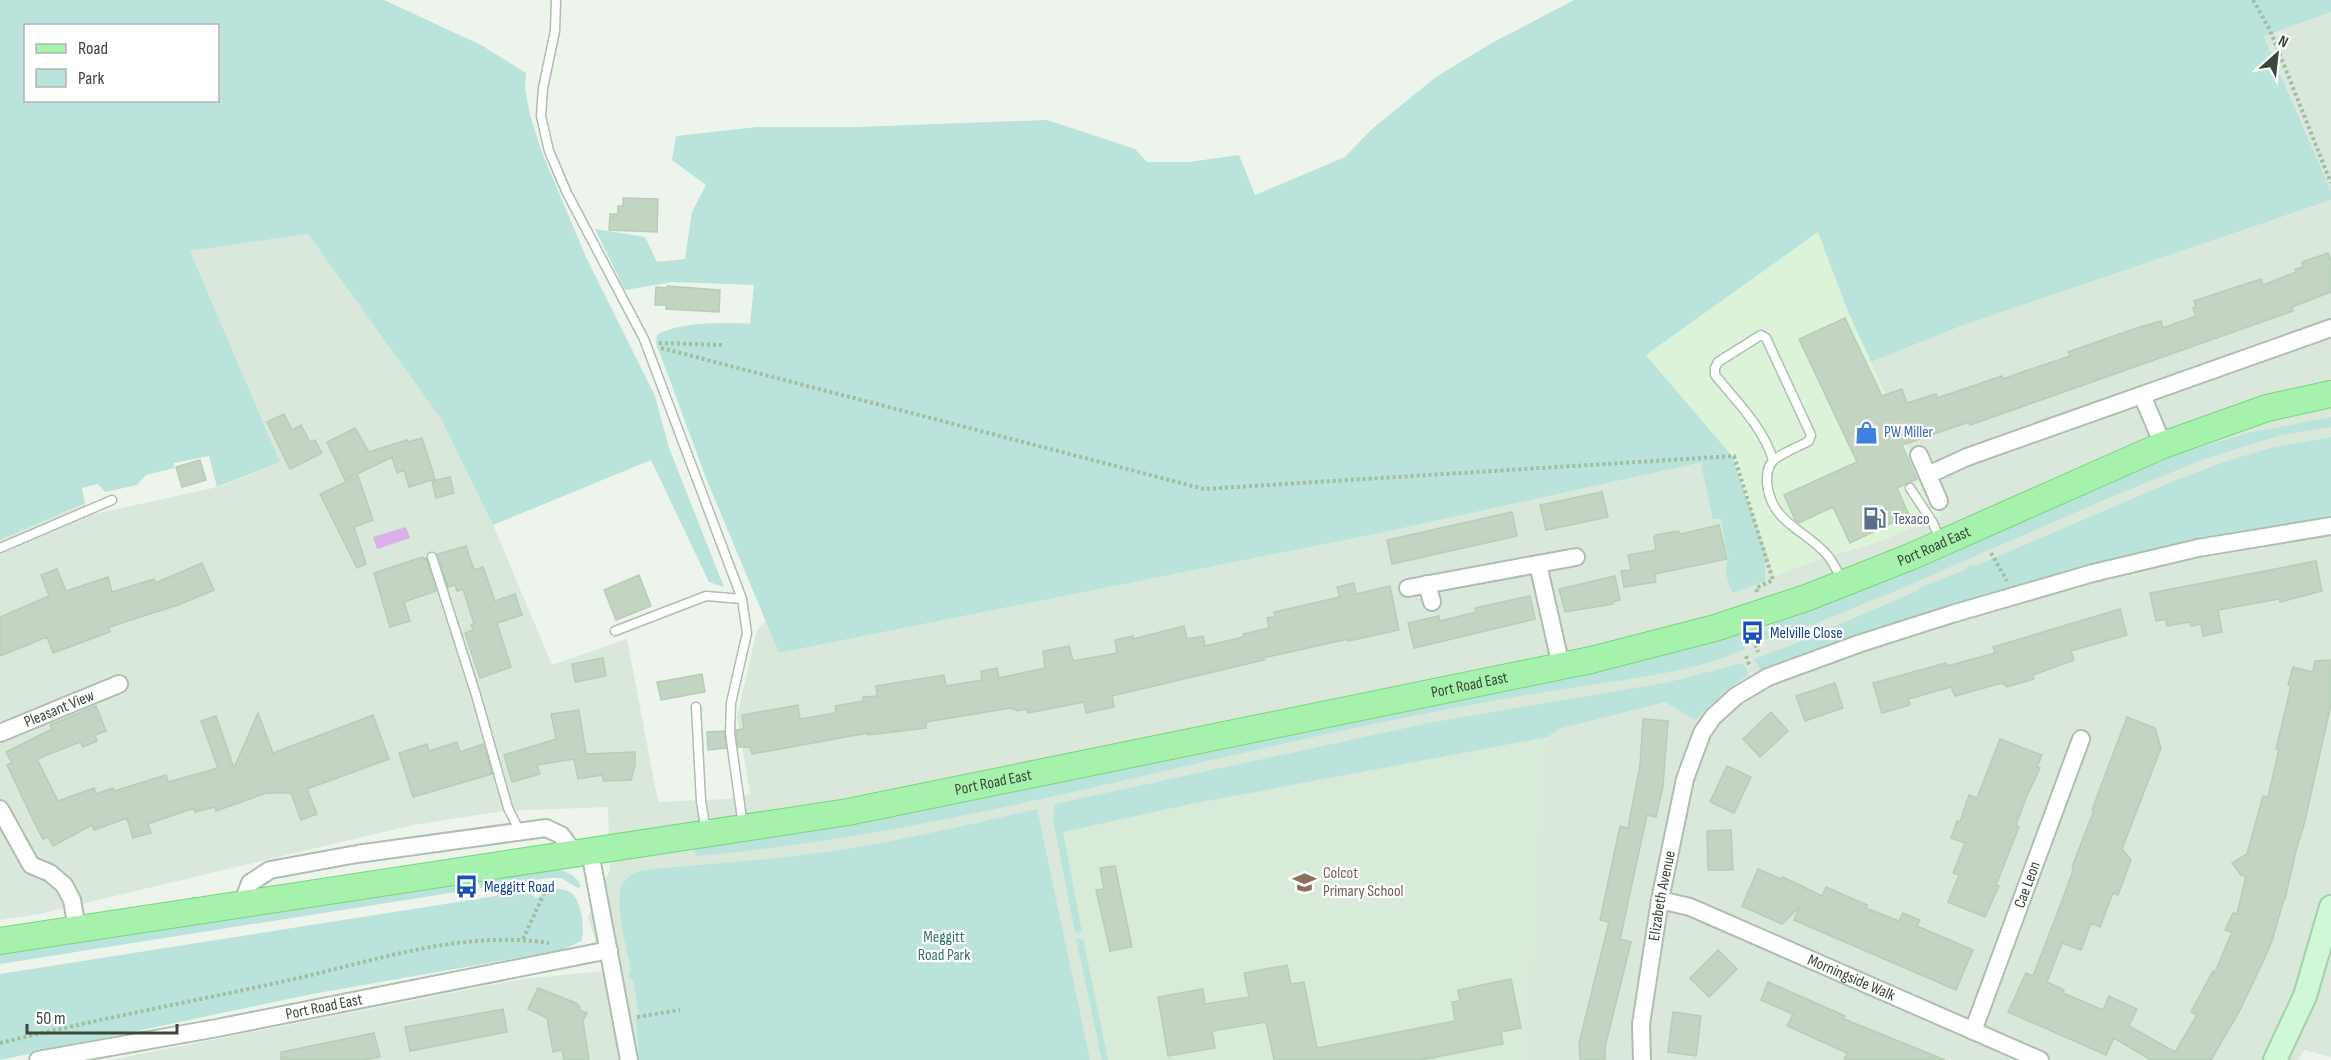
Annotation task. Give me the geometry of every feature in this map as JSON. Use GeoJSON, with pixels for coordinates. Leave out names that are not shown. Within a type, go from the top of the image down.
{"type":"FeatureCollection","features":[{"type":"Feature","properties":{"kind":"main road","name":"Port Road East"},"geometry":{"type":"LineString","coordinates":[[0,941],[743,829],[938,795],[1562,666],[1656,644],[1762,613],[1844,584],[2163,446],[2267,408],[2331,394]]}},
{"type":"Feature","properties":{"kind":"street"},"geometry":{"type":"LineString","coordinates":[[1928,475],[1967,457],[2331,328]]}},
{"type":"Feature","properties":{"kind":"street"},"geometry":{"type":"LineString","coordinates":[[2142,395],[2163,446]]}},
{"type":"Feature","properties":{"kind":"street"},"geometry":{"type":"LineString","coordinates":[[1918,455],[1939,501]]}},
{"type":"Feature","properties":{"kind":"street"},"geometry":{"type":"LineString","coordinates":[[2013,596],[2093,573],[2198,548],[2331,526]]}},
{"type":"Feature","properties":{"kind":"street"},"geometry":{"type":"LineString","coordinates":[[1408,588],[1576,557]]}},
{"type":"Feature","properties":{"kind":"street"},"geometry":{"type":"LineString","coordinates":[[1538,564],[1562,666]]}},
{"type":"Feature","properties":{"kind":"street"},"geometry":{"type":"LineString","coordinates":[[1427,584],[1432,602]]}},
{"type":"Feature","properties":{"kind":"street","name":"Elizabeth Avenue"},"geometry":{"type":"LineString","coordinates":[[1642,1060],[1641,1024],[1660,900],[1686,779],[1702,733],[1724,705],[1768,677],[1896,631],[2013,596]]}},
{"type":"Feature","properties":{"kind":"street","name":"Pleasant View"},"geometry":{"type":"LineString","coordinates":[[0,733],[119,684]]}},
{"type":"Feature","properties":{"kind":"street","name":"Cae Leon"},"geometry":{"type":"LineString","coordinates":[[1973,1031],[2081,739]]}},
{"type":"Feature","properties":{"kind":"street"},"geometry":{"type":"LineString","coordinates":[[0,808],[31,864],[50,873],[64,885],[72,900],[77,929]]}},
{"type":"Feature","properties":{"kind":"street"},"geometry":{"type":"LineString","coordinates":[[242,904],[250,883],[270,870],[357,854],[546,828],[561,835],[582,853],[609,950],[629,1060]]}},
{"type":"Feature","properties":{"kind":"street","name":"Morningside Walk"},"geometry":{"type":"LineString","coordinates":[[1660,900],[1690,907],[2040,1060]]}},
{"type":"Feature","properties":{"kind":"street"},"geometry":{"type":"LineString","coordinates":[[2275,1060],[2305,996],[2331,907]]}},
{"type":"Feature","properties":{"kind":"street","name":"Port Road East"},"geometry":{"type":"LineString","coordinates":[[38,1060],[217,1028],[609,950]]}},
{"type":"Feature","properties":{"kind":"lane"},"geometry":{"type":"LineString","coordinates":[[556,0],[555,31],[543,88],[541,116],[549,151],[567,193],[648,347],[742,599],[747,633],[731,703],[730,733],[734,776],[743,829]]}},
{"type":"Feature","properties":{"kind":"lane"},"geometry":{"type":"LineString","coordinates":[[1773,460],[1767,442],[1758,428],[1715,375],[1718,362],[1761,335],[1766,338],[1811,435],[1809,441],[1773,460],[1766,472],[1773,504],[1796,530],[1828,556],[1844,584]]}},
{"type":"Feature","properties":{"kind":"lane"},"geometry":{"type":"LineString","coordinates":[[1910,488],[1933,523],[1941,543]]}},
{"type":"Feature","properties":{"kind":"lane"},"geometry":{"type":"LineString","coordinates":[[0,548],[112,500]]}},
{"type":"Feature","properties":{"kind":"lane"},"geometry":{"type":"LineString","coordinates":[[432,557],[473,685],[508,808],[519,830]]}},
{"type":"Feature","properties":{"kind":"lane"},"geometry":{"type":"LineString","coordinates":[[615,631],[706,596],[742,599]]}},
{"type":"Feature","properties":{"kind":"lane"},"geometry":{"type":"LineString","coordinates":[[696,707],[701,801],[706,834]]}},
{"type":"Feature","properties":{"kind":"path"},"geometry":{"type":"LineString","coordinates":[[2253,0],[2270,30],[2331,183]]}},
{"type":"Feature","properties":{"kind":"path"},"geometry":{"type":"LineString","coordinates":[[648,347],[722,345]]}},
{"type":"Feature","properties":{"kind":"path"},"geometry":{"type":"LineString","coordinates":[[648,347],[659,347],[1204,489],[1734,456],[1773,580],[1756,588],[1762,613]]}},
{"type":"Feature","properties":{"kind":"path"},"geometry":{"type":"LineString","coordinates":[[1991,553],[2004,571],[2013,596]]}},
{"type":"Feature","properties":{"kind":"path"},"geometry":{"type":"LineString","coordinates":[[523,939],[549,883]]}},
{"type":"Feature","properties":{"kind":"path"},"geometry":{"type":"LineString","coordinates":[[0,1043],[68,1026],[295,978],[426,946],[523,939],[553,944]]}},
{"type":"Feature","properties":{"kind":"path"},"geometry":{"type":"LineString","coordinates":[[621,1020],[680,1010]]}},
{"type":"Feature","properties":{"kind":"shaded area"},"geometry":{"type":"Polygon","coordinates":[[[2331,12],[2331,191],[2264,35],[2331,12]]]}},
{"type":"Feature","properties":{"kind":"shaded area"},"geometry":{"type":"Polygon","coordinates":[[[2331,200],[2331,1057],[2304,1050],[2298,1060],[110,1060],[522,979],[604,971],[588,917],[610,870],[608,807],[503,811],[413,825],[39,914],[0,920],[0,540],[85,503],[90,515],[222,486],[280,462],[190,251],[308,234],[441,419],[493,525],[552,665],[627,639],[658,802],[728,799],[750,794],[737,717],[757,630],[766,621],[780,653],[1380,533],[1705,462],[1816,560],[1886,539],[1942,514],[1936,511],[1871,362],[1961,326],[2331,200]]]}},
{"type":"Feature","properties":{"kind":"shaded area"},"geometry":{"type":"Polygon","coordinates":[[[1818,231],[1848,312],[1936,511],[1942,515],[1886,539],[1848,549],[1775,576],[1732,456],[1646,355],[1818,231]]]}},
{"type":"Feature","properties":{"kind":"shaded area"},"geometry":{"type":"Polygon","coordinates":[[[406,527],[410,538],[377,549],[373,537],[406,527]]]}},
{"type":"Feature","properties":{"kind":"shaded area","name":"Colcot Primary School"},"geometry":{"type":"Polygon","coordinates":[[[1548,737],[1528,1060],[1108,1060],[1062,832],[1190,804],[1548,737]]]}},
{"type":"Feature","properties":{"kind":"green space"},"geometry":{"type":"Polygon","coordinates":[[[0,0],[384,0],[481,45],[526,73],[525,88],[530,115],[541,150],[586,257],[655,396],[669,448],[724,587],[709,582],[651,460],[493,525],[441,419],[308,234],[190,251],[280,462],[217,487],[209,456],[174,463],[174,468],[146,475],[137,485],[105,492],[98,484],[82,488],[85,503],[0,540],[0,0]]]}},
{"type":"Feature","properties":{"kind":"green space"},"geometry":{"type":"Polygon","coordinates":[[[1574,0],[2331,0],[2331,12],[2264,36],[2331,191],[2331,200],[1961,326],[1871,362],[1848,312],[1818,232],[1646,355],[1732,456],[1768,559],[1765,564],[1765,581],[1733,593],[1726,576],[1729,558],[1721,519],[1713,519],[1701,465],[1704,462],[1380,533],[779,653],[706,478],[656,343],[657,335],[689,325],[750,324],[754,285],[672,282],[625,290],[595,229],[645,237],[657,262],[685,259],[692,212],[706,185],[672,160],[676,136],[757,127],[857,127],[1047,120],[1135,149],[1147,162],[1189,162],[1239,155],[1255,195],[1345,157],[1372,129],[1436,77],[1490,44],[1574,0]]]}},
{"type":"Feature","properties":{"kind":"green space"},"geometry":{"type":"Polygon","coordinates":[[[2331,417],[2331,427],[2281,435],[2207,458],[1772,641],[1761,636],[1760,632],[1769,629],[1767,624],[1893,579],[2177,454],[2248,433],[2331,417]]]}},
{"type":"Feature","properties":{"kind":"green space"},"geometry":{"type":"Polygon","coordinates":[[[2331,437],[2331,519],[2231,533],[2001,590],[1963,604],[1953,605],[1870,631],[1760,670],[1754,659],[1963,571],[1970,565],[1975,566],[2174,481],[2230,460],[2271,448],[2331,437]]]}},
{"type":"Feature","properties":{"kind":"green space"},"geometry":{"type":"Polygon","coordinates":[[[1745,632],[1745,649],[1707,663],[1666,673],[1403,718],[963,816],[785,846],[696,856],[694,849],[877,820],[1497,692],[1642,661],[1745,632]]]}},
{"type":"Feature","properties":{"kind":"green space"},"geometry":{"type":"Polygon","coordinates":[[[1743,663],[1749,674],[1724,692],[1695,720],[1665,702],[1558,729],[1548,737],[1190,804],[1063,832],[1082,932],[1075,933],[1053,819],[1055,804],[1429,723],[1669,682],[1743,663]]]}},
{"type":"Feature","properties":{"kind":"green space","name":"Meggitt Road Park"},"geometry":{"type":"Polygon","coordinates":[[[1037,809],[1090,1060],[639,1060],[636,1016],[639,1015],[633,980],[628,977],[631,969],[619,901],[623,883],[631,875],[643,870],[741,862],[864,846],[1037,809]]]}},
{"type":"Feature","properties":{"kind":"green space"},"geometry":{"type":"Polygon","coordinates":[[[557,869],[571,874],[581,886],[578,888],[561,878],[480,888],[478,881],[557,869]]]}},
{"type":"Feature","properties":{"kind":"green space"},"geometry":{"type":"Polygon","coordinates":[[[455,885],[456,892],[0,964],[0,953],[455,885]]]}},
{"type":"Feature","properties":{"kind":"green space"},"geometry":{"type":"Polygon","coordinates":[[[552,888],[570,892],[577,901],[582,915],[581,941],[562,950],[312,994],[0,1060],[0,974],[527,891],[536,898],[552,888]]]}},
{"type":"Feature","properties":{"kind":"green space"},"geometry":{"type":"Polygon","coordinates":[[[1076,939],[1083,939],[1108,1060],[1102,1060],[1076,939]]]}},
{"type":"Feature","properties":{"kind":"building"},"geometry":{"type":"Polygon","coordinates":[[[623,198],[658,199],[657,232],[609,230],[610,214],[618,214],[618,206],[623,206],[623,198]]]}},
{"type":"Feature","properties":{"kind":"building"},"geometry":{"type":"Polygon","coordinates":[[[2328,253],[2331,261],[2331,292],[2292,307],[2293,311],[1970,425],[1969,422],[1902,445],[1917,479],[1897,488],[1909,515],[1850,543],[1833,507],[1799,523],[1795,520],[1784,495],[1857,462],[1799,339],[1845,318],[1882,396],[1902,389],[1907,403],[1936,394],[1937,398],[2002,376],[2003,379],[2070,356],[2068,352],[2161,321],[2163,328],[2196,316],[2193,308],[2196,307],[2194,301],[2261,279],[2263,285],[2296,272],[2295,269],[2303,267],[2302,262],[2328,253]]]}},
{"type":"Feature","properties":{"kind":"building"},"geometry":{"type":"Polygon","coordinates":[[[667,286],[720,290],[719,312],[666,309],[666,305],[655,305],[656,287],[667,288],[667,286]]]}},
{"type":"Feature","properties":{"kind":"building"},"geometry":{"type":"Polygon","coordinates":[[[284,414],[292,430],[301,425],[310,442],[315,440],[322,453],[290,469],[267,422],[284,414]]]}},
{"type":"Feature","properties":{"kind":"building"},"geometry":{"type":"Polygon","coordinates":[[[355,428],[369,452],[407,440],[408,442],[422,438],[435,479],[409,487],[404,470],[397,473],[392,457],[345,480],[327,442],[355,428]]]}},
{"type":"Feature","properties":{"kind":"building"},"geometry":{"type":"Polygon","coordinates":[[[200,460],[206,480],[182,487],[176,467],[200,460]]]}},
{"type":"Feature","properties":{"kind":"building"},"geometry":{"type":"Polygon","coordinates":[[[358,476],[373,520],[354,527],[366,564],[357,568],[320,494],[358,476]]]}},
{"type":"Feature","properties":{"kind":"building"},"geometry":{"type":"Polygon","coordinates":[[[450,477],[454,493],[436,498],[432,481],[450,477]]]}},
{"type":"Feature","properties":{"kind":"building"},"geometry":{"type":"Polygon","coordinates":[[[1602,492],[1608,517],[1546,530],[1540,505],[1602,492]]]}},
{"type":"Feature","properties":{"kind":"building"},"geometry":{"type":"Polygon","coordinates":[[[1512,512],[1517,536],[1392,564],[1387,540],[1512,512]]]}},
{"type":"Feature","properties":{"kind":"building"},"geometry":{"type":"Polygon","coordinates":[[[1719,525],[1727,559],[1655,574],[1656,582],[1624,587],[1621,571],[1631,570],[1628,555],[1656,550],[1654,537],[1656,535],[1678,531],[1681,534],[1719,525]]]}},
{"type":"Feature","properties":{"kind":"building"},"geometry":{"type":"Polygon","coordinates":[[[466,546],[474,570],[483,567],[495,601],[515,594],[522,615],[497,623],[511,667],[480,678],[465,633],[473,630],[471,625],[474,624],[463,589],[457,591],[455,585],[448,587],[438,554],[466,546]]]}},
{"type":"Feature","properties":{"kind":"building"},"geometry":{"type":"Polygon","coordinates":[[[426,558],[436,591],[404,602],[410,621],[390,627],[374,573],[426,558]]]}},
{"type":"Feature","properties":{"kind":"building"},"geometry":{"type":"Polygon","coordinates":[[[2316,561],[2322,591],[2280,602],[2279,599],[2218,610],[2222,632],[2203,636],[2201,624],[2191,626],[2190,622],[2167,626],[2166,619],[2156,621],[2150,593],[2316,561]]]}},
{"type":"Feature","properties":{"kind":"building"},"geometry":{"type":"Polygon","coordinates":[[[202,563],[214,590],[178,605],[109,627],[110,632],[53,653],[47,637],[0,656],[0,617],[49,596],[41,575],[57,569],[66,591],[108,577],[112,592],[154,579],[155,583],[202,563]]]}},
{"type":"Feature","properties":{"kind":"building"},"geometry":{"type":"Polygon","coordinates":[[[639,575],[651,606],[616,620],[604,590],[639,575]]]}},
{"type":"Feature","properties":{"kind":"building"},"geometry":{"type":"Polygon","coordinates":[[[1615,576],[1620,600],[1613,604],[1565,612],[1559,589],[1615,576]]]}},
{"type":"Feature","properties":{"kind":"building"},"geometry":{"type":"Polygon","coordinates":[[[1354,583],[1356,594],[1390,586],[1399,630],[1263,658],[1264,660],[1112,696],[1114,707],[1086,713],[1084,702],[1028,713],[1026,709],[1018,711],[1011,708],[926,722],[926,728],[868,735],[868,733],[752,754],[750,747],[738,747],[736,730],[744,729],[742,715],[798,705],[800,719],[836,713],[835,706],[863,701],[863,697],[877,696],[876,686],[944,675],[946,686],[982,680],[981,671],[997,668],[999,678],[1045,668],[1043,651],[1069,646],[1073,661],[1117,653],[1115,640],[1133,636],[1133,639],[1184,626],[1187,639],[1203,636],[1205,646],[1244,637],[1243,634],[1269,628],[1267,618],[1275,617],[1274,612],[1340,597],[1337,587],[1354,583]]]}},
{"type":"Feature","properties":{"kind":"building"},"geometry":{"type":"Polygon","coordinates":[[[1530,596],[1535,619],[1414,648],[1408,623],[1439,616],[1440,621],[1476,612],[1475,608],[1530,596]]]}},
{"type":"Feature","properties":{"kind":"building"},"geometry":{"type":"Polygon","coordinates":[[[2120,609],[2127,635],[2071,651],[2074,660],[2033,675],[2034,679],[2007,687],[2002,683],[1955,696],[1951,687],[1908,699],[1910,705],[1882,713],[1873,683],[1946,663],[1947,666],[1995,653],[1993,647],[2120,609]]]}},
{"type":"Feature","properties":{"kind":"building"},"geometry":{"type":"Polygon","coordinates":[[[603,658],[606,676],[575,682],[572,664],[603,658]]]}},
{"type":"Feature","properties":{"kind":"building"},"geometry":{"type":"Polygon","coordinates":[[[2331,660],[2331,704],[2285,899],[2263,962],[2239,1012],[2211,1060],[2151,1060],[2114,1038],[2106,1055],[2008,1012],[2026,973],[2033,976],[2127,717],[2155,728],[2161,748],[2122,849],[2131,860],[2118,895],[2113,893],[2100,927],[2091,923],[2081,950],[2062,943],[2047,982],[2064,990],[2063,993],[2103,1010],[2109,996],[2137,1009],[2129,1026],[2175,1052],[2197,1015],[2191,1012],[2213,971],[2215,972],[2232,932],[2225,930],[2233,913],[2237,914],[2246,876],[2241,875],[2232,863],[2247,854],[2263,796],[2268,797],[2293,667],[2313,672],[2315,661],[2331,660]]]}},
{"type":"Feature","properties":{"kind":"building"},"geometry":{"type":"Polygon","coordinates":[[[702,674],[705,692],[661,700],[657,682],[702,674]]]}},
{"type":"Feature","properties":{"kind":"building"},"geometry":{"type":"Polygon","coordinates":[[[1835,683],[1843,708],[1805,721],[1796,696],[1835,683]]]}},
{"type":"Feature","properties":{"kind":"building"},"geometry":{"type":"Polygon","coordinates":[[[96,706],[106,731],[95,735],[97,741],[83,747],[80,742],[37,759],[58,801],[94,788],[96,794],[113,788],[114,791],[166,775],[168,782],[218,768],[201,721],[216,716],[234,768],[258,713],[273,753],[373,715],[389,759],[307,789],[317,814],[301,820],[291,793],[266,793],[216,811],[215,807],[195,812],[194,808],[148,824],[151,833],[133,838],[127,818],[94,830],[92,825],[53,846],[48,837],[43,839],[36,826],[7,765],[12,763],[6,752],[52,729],[50,725],[96,706]]]}},
{"type":"Feature","properties":{"kind":"building"},"geometry":{"type":"Polygon","coordinates":[[[579,710],[586,754],[635,752],[635,765],[631,780],[604,781],[602,775],[578,779],[574,759],[537,765],[540,774],[512,782],[504,755],[556,739],[551,714],[579,710]]]}},
{"type":"Feature","properties":{"kind":"building"},"geometry":{"type":"Polygon","coordinates":[[[1771,712],[1788,731],[1760,757],[1743,739],[1771,712]]]}},
{"type":"Feature","properties":{"kind":"building"},"geometry":{"type":"Polygon","coordinates":[[[1643,719],[1668,721],[1663,786],[1656,817],[1647,815],[1620,939],[1631,942],[1605,1047],[1605,1060],[1580,1060],[1579,1043],[1609,922],[1600,920],[1620,826],[1628,828],[1640,765],[1643,719]]]}},
{"type":"Feature","properties":{"kind":"building"},"geometry":{"type":"Polygon","coordinates":[[[724,731],[726,748],[708,750],[707,732],[724,731]]]}},
{"type":"Feature","properties":{"kind":"building"},"geometry":{"type":"Polygon","coordinates":[[[2000,739],[2042,755],[2037,767],[2040,768],[2026,798],[2016,825],[2019,827],[1996,885],[1999,886],[1985,917],[1948,902],[1959,875],[1953,873],[1965,843],[1951,838],[1957,821],[1960,822],[1969,795],[1977,798],[2000,739]]]}},
{"type":"Feature","properties":{"kind":"building"},"geometry":{"type":"Polygon","coordinates":[[[457,742],[460,752],[483,744],[492,774],[413,797],[399,753],[427,744],[429,751],[457,742]]]}},
{"type":"Feature","properties":{"kind":"building"},"geometry":{"type":"Polygon","coordinates":[[[1727,766],[1751,777],[1734,813],[1710,802],[1727,766]]]}},
{"type":"Feature","properties":{"kind":"building"},"geometry":{"type":"Polygon","coordinates":[[[1731,830],[1733,870],[1708,870],[1707,831],[1731,830]]]}},
{"type":"Feature","properties":{"kind":"building"},"geometry":{"type":"Polygon","coordinates":[[[1115,866],[1132,947],[1110,951],[1096,890],[1104,889],[1100,868],[1115,866]]]}},
{"type":"Feature","properties":{"kind":"building"},"geometry":{"type":"Polygon","coordinates":[[[1758,869],[1781,879],[1783,877],[1822,896],[1826,887],[1867,905],[1866,908],[1899,921],[1903,913],[1920,920],[1917,926],[1973,950],[1956,990],[1794,920],[1799,907],[1782,924],[1742,906],[1758,869]]]}},
{"type":"Feature","properties":{"kind":"building"},"geometry":{"type":"Polygon","coordinates":[[[1718,950],[1737,969],[1709,997],[1690,978],[1718,950]]]}},
{"type":"Feature","properties":{"kind":"building"},"geometry":{"type":"Polygon","coordinates":[[[1287,965],[1291,984],[1304,982],[1317,1048],[1455,1021],[1452,1002],[1460,1001],[1458,990],[1511,979],[1521,1028],[1501,1032],[1503,1044],[1421,1060],[1274,1060],[1266,1022],[1212,1031],[1215,1048],[1168,1056],[1158,997],[1203,989],[1205,1004],[1249,997],[1244,973],[1287,965]]]}},
{"type":"Feature","properties":{"kind":"building"},"geometry":{"type":"Polygon","coordinates":[[[1768,982],[1845,1016],[1844,1019],[1945,1060],[1844,1060],[1847,1053],[1787,1026],[1793,1014],[1761,1000],[1768,982]]]}},
{"type":"Feature","properties":{"kind":"building"},"geometry":{"type":"Polygon","coordinates":[[[538,988],[576,1003],[580,1007],[579,1010],[587,1013],[583,1021],[589,1060],[564,1060],[562,1050],[553,1052],[547,1018],[528,1009],[538,988]]]}},
{"type":"Feature","properties":{"kind":"building"},"geometry":{"type":"Polygon","coordinates":[[[503,1009],[507,1032],[410,1051],[405,1027],[503,1009]]]}},
{"type":"Feature","properties":{"kind":"building"},"geometry":{"type":"Polygon","coordinates":[[[1673,1012],[1701,1016],[1696,1056],[1668,1052],[1673,1012]]]}},
{"type":"Feature","properties":{"kind":"building"},"geometry":{"type":"Polygon","coordinates":[[[374,1033],[380,1057],[365,1060],[281,1060],[281,1052],[374,1033]]]}},
{"type":"Feature","properties":{"kind":"place","name":"PW Miller"},"geometry":{"type":"Point","coordinates":[1866,432]}},
{"type":"Feature","properties":{"kind":"place","name":"Texaco"},"geometry":{"type":"Point","coordinates":[1875,519]}},
{"type":"Feature","properties":{"kind":"place","name":"Melville Close"},"geometry":{"type":"Point","coordinates":[1752,633]}},
{"type":"Feature","properties":{"kind":"place","name":"Colcot Primary School"},"geometry":{"type":"Point","coordinates":[1305,882]}},
{"type":"Feature","properties":{"kind":"place","name":"Meggitt Road"},"geometry":{"type":"Point","coordinates":[466,887]}}]}
